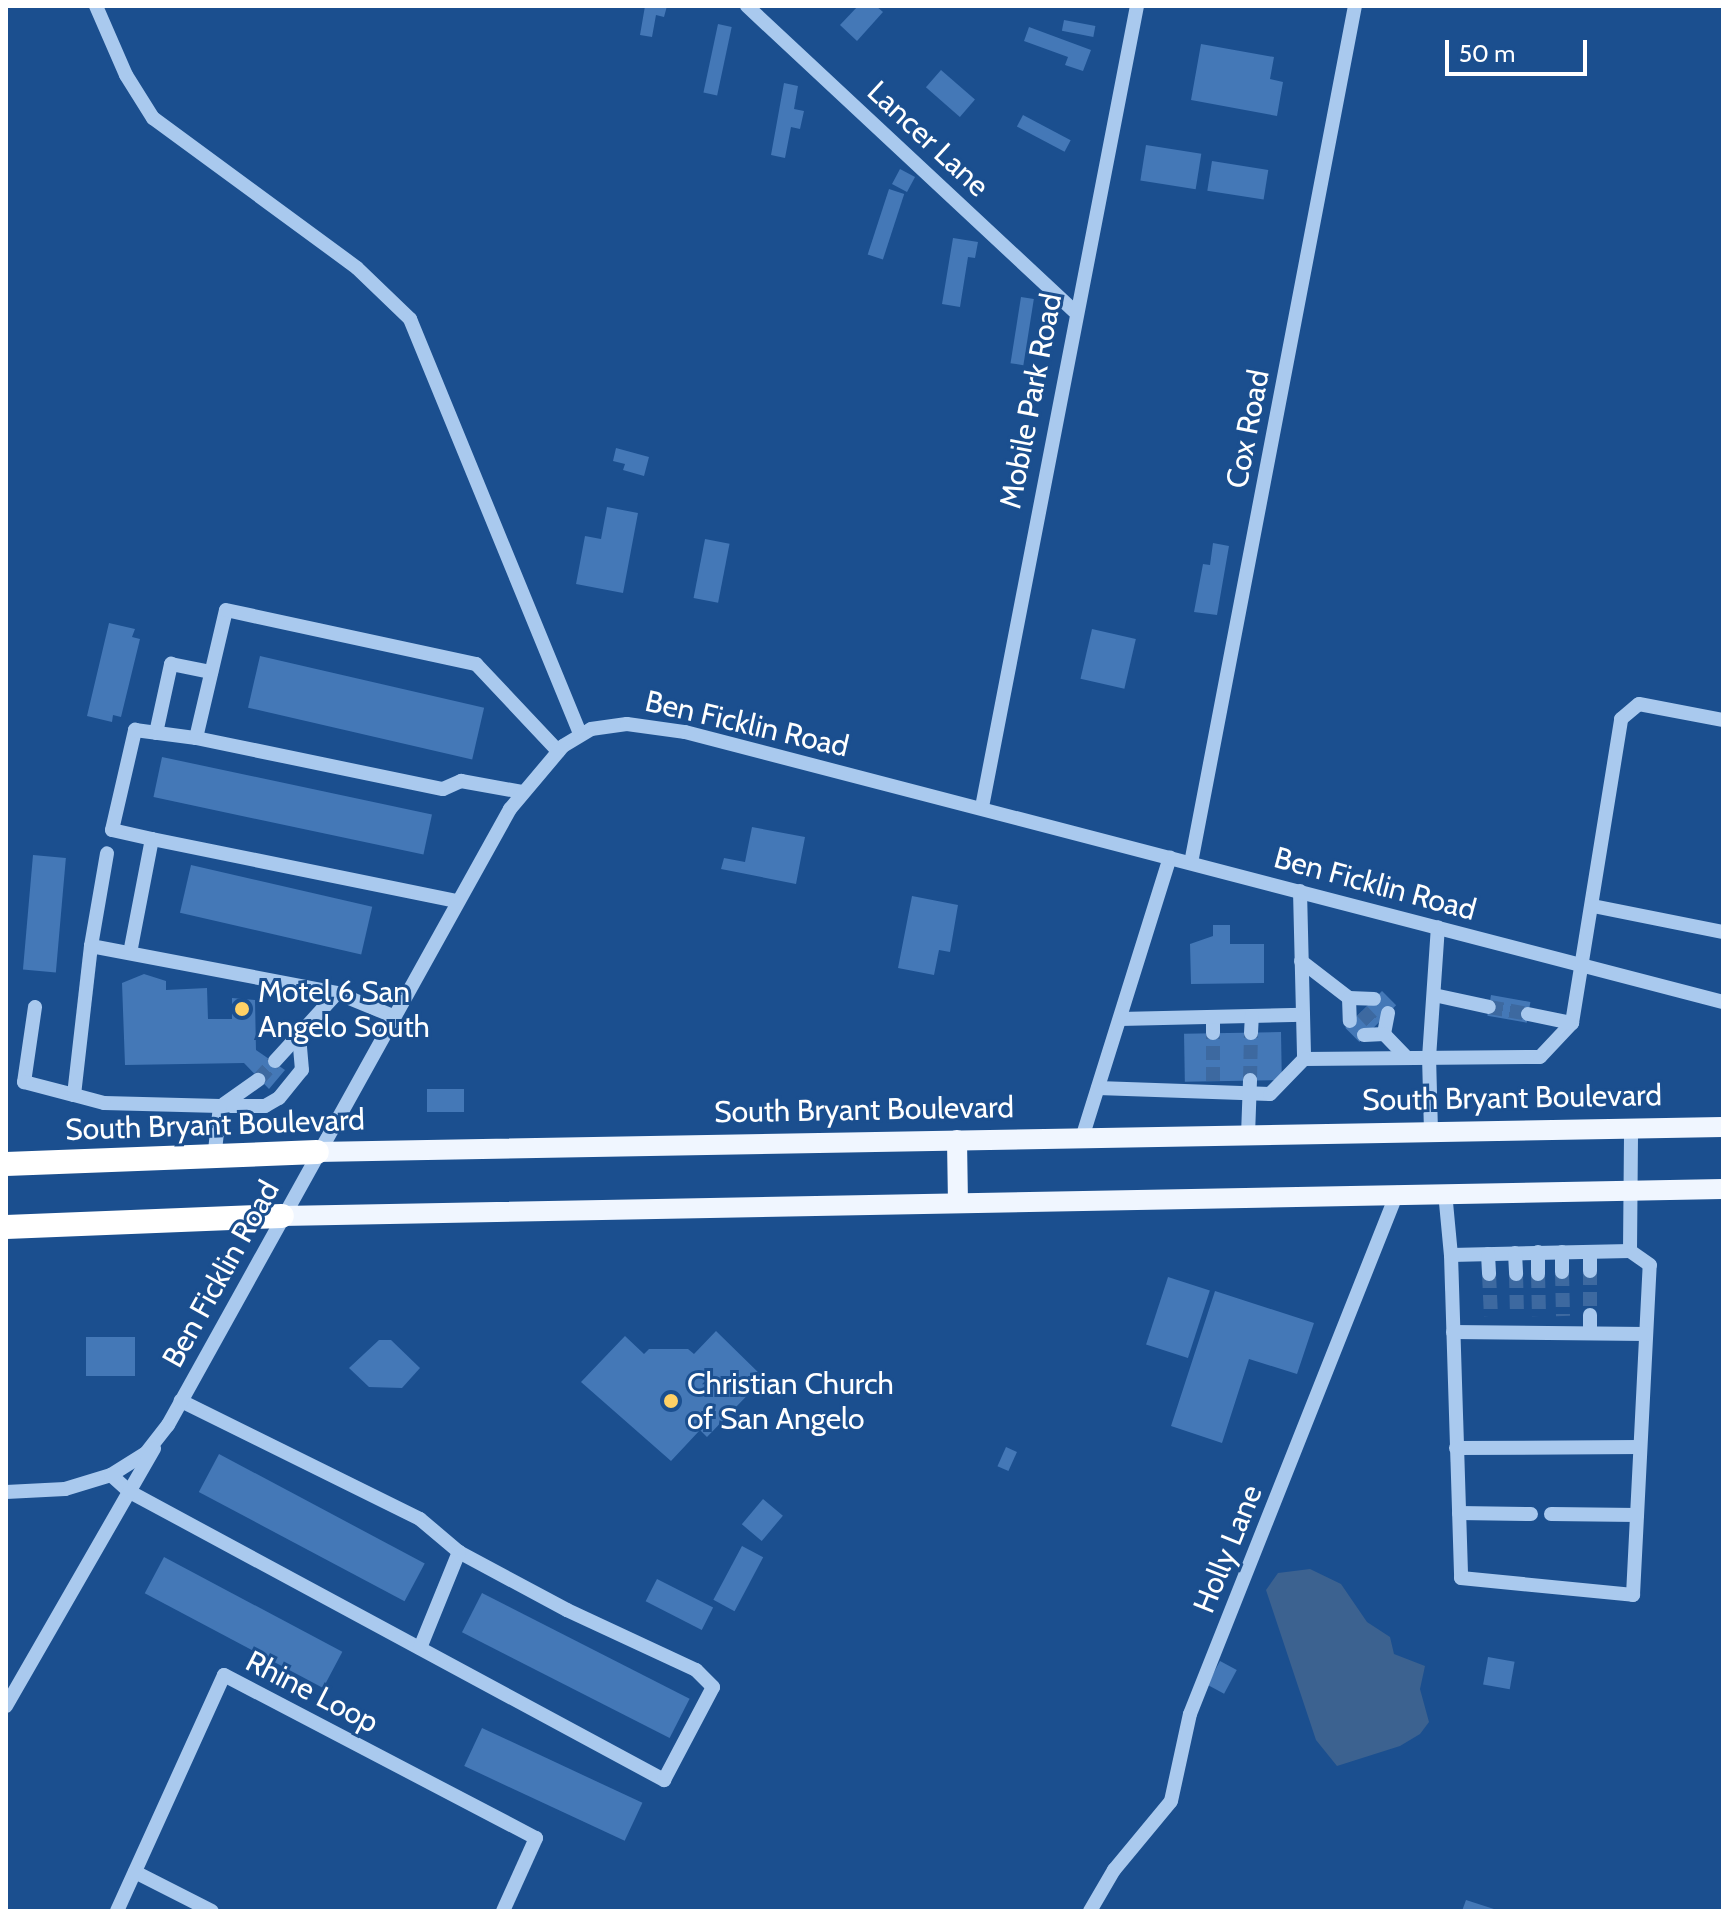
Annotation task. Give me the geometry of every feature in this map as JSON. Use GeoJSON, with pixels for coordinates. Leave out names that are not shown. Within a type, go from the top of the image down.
{"type":"FeatureCollection","features":[{"type":"Feature","properties":{"kind":"highway","name":"South Bryant Boulevard"},"geometry":{"type":"LineString","coordinates":[[6,1164],[214,1160],[317,1152]]}},
{"type":"Feature","properties":{"kind":"highway"},"geometry":{"type":"LineString","coordinates":[[6,1227],[282,1216]]}},
{"type":"Feature","properties":{"kind":"main road","name":"South Bryant Boulevard"},"geometry":{"type":"LineString","coordinates":[[317,1152],[1723,1127]]}},
{"type":"Feature","properties":{"kind":"main road"},"geometry":{"type":"LineString","coordinates":[[957,1140],[958,1201]]}},
{"type":"Feature","properties":{"kind":"main road"},"geometry":{"type":"LineString","coordinates":[[282,1216],[1723,1189]]}},
{"type":"Feature","properties":{"kind":"street"},"geometry":{"type":"LineString","coordinates":[[96,6],[126,75],[153,118],[357,268],[410,319],[475,466],[580,734]]}},
{"type":"Feature","properties":{"kind":"street","name":"Lancer Lane"},"geometry":{"type":"LineString","coordinates":[[747,6],[1074,311]]}},
{"type":"Feature","properties":{"kind":"street","name":"Mobile Park Road"},"geometry":{"type":"LineString","coordinates":[[982,807],[1074,311],[1137,6]]}},
{"type":"Feature","properties":{"kind":"street","name":"Cox Road"},"geometry":{"type":"LineString","coordinates":[[1191,863],[1355,6]]}},
{"type":"Feature","properties":{"kind":"street"},"geometry":{"type":"LineString","coordinates":[[196,738],[226,610],[476,664],[558,751]]}},
{"type":"Feature","properties":{"kind":"street"},"geometry":{"type":"LineString","coordinates":[[156,733],[171,664],[211,672]]}},
{"type":"Feature","properties":{"kind":"street"},"geometry":{"type":"LineString","coordinates":[[1098,1088],[1250,1087],[1270,1094],[1304,1059],[1540,1057],[1572,1023],[1584,965],[1621,719],[1639,704],[1723,720]]}},
{"type":"Feature","properties":{"kind":"street","name":"Ben Ficklin Road"},"geometry":{"type":"LineString","coordinates":[[6,1492],[65,1489],[111,1475],[146,1453],[168,1425],[456,901],[522,792],[558,751],[580,734],[627,724],[666,727],[1723,1002]]}},
{"type":"Feature","properties":{"kind":"street"},"geometry":{"type":"LineString","coordinates":[[456,901],[112,830],[135,730],[196,738],[443,789],[461,781],[522,792]]}},
{"type":"Feature","properties":{"kind":"street"},"geometry":{"type":"LineString","coordinates":[[130,953],[152,839]]}},
{"type":"Feature","properties":{"kind":"street"},"geometry":{"type":"LineString","coordinates":[[74,1095],[91,946],[107,853]]}},
{"type":"Feature","properties":{"kind":"street"},"geometry":{"type":"LineString","coordinates":[[1082,1138],[1170,857]]}},
{"type":"Feature","properties":{"kind":"street"},"geometry":{"type":"LineString","coordinates":[[1300,891],[1304,1059]]}},
{"type":"Feature","properties":{"kind":"street"},"geometry":{"type":"LineString","coordinates":[[1593,906],[1723,932]]}},
{"type":"Feature","properties":{"kind":"street"},"geometry":{"type":"LineString","coordinates":[[1431,1132],[1429,1058],[1438,927]]}},
{"type":"Feature","properties":{"kind":"street"},"geometry":{"type":"LineString","coordinates":[[91,946],[337,993],[393,1016]]}},
{"type":"Feature","properties":{"kind":"street"},"geometry":{"type":"LineString","coordinates":[[1301,961],[1349,998],[1356,1016]]}},
{"type":"Feature","properties":{"kind":"street"},"geometry":{"type":"LineString","coordinates":[[275,1061],[337,993]]}},
{"type":"Feature","properties":{"kind":"street"},"geometry":{"type":"LineString","coordinates":[[1434,995],[1489,1007]]}},
{"type":"Feature","properties":{"kind":"street"},"geometry":{"type":"LineString","coordinates":[[1349,998],[1374,999]]}},
{"type":"Feature","properties":{"kind":"street"},"geometry":{"type":"LineString","coordinates":[[35,1007],[24,1082],[104,1103],[265,1106],[279,1098],[302,1070],[299,1034]]}},
{"type":"Feature","properties":{"kind":"street"},"geometry":{"type":"LineString","coordinates":[[1388,1013],[1374,1031],[1407,1058]]}},
{"type":"Feature","properties":{"kind":"street"},"geometry":{"type":"LineString","coordinates":[[1528,1014],[1572,1023]]}},
{"type":"Feature","properties":{"kind":"street"},"geometry":{"type":"LineString","coordinates":[[1120,1019],[1303,1015]]}},
{"type":"Feature","properties":{"kind":"street"},"geometry":{"type":"LineString","coordinates":[[1251,1033],[1252,1016]]}},
{"type":"Feature","properties":{"kind":"street"},"geometry":{"type":"LineString","coordinates":[[1213,1017],[1213,1033]]}},
{"type":"Feature","properties":{"kind":"street"},"geometry":{"type":"LineString","coordinates":[[220,1106],[243,1095],[258,1080]]}},
{"type":"Feature","properties":{"kind":"street"},"geometry":{"type":"LineString","coordinates":[[1248,1135],[1250,1087]]}},
{"type":"Feature","properties":{"kind":"street"},"geometry":{"type":"LineString","coordinates":[[214,1160],[220,1106]]}},
{"type":"Feature","properties":{"kind":"street"},"geometry":{"type":"LineString","coordinates":[[1630,1251],[1631,1128]]}},
{"type":"Feature","properties":{"kind":"street"},"geometry":{"type":"LineString","coordinates":[[1445,1192],[1451,1255],[1461,1578],[1633,1595],[1650,1265],[1630,1251],[1451,1255]]}},
{"type":"Feature","properties":{"kind":"street","name":"Holly Lane"},"geometry":{"type":"LineString","coordinates":[[1090,1911],[1114,1870],[1171,1801],[1190,1714],[1397,1193]]}},
{"type":"Feature","properties":{"kind":"street"},"geometry":{"type":"LineString","coordinates":[[1538,1252],[1538,1274]]}},
{"type":"Feature","properties":{"kind":"street"},"geometry":{"type":"LineString","coordinates":[[1562,1252],[1562,1272]]}},
{"type":"Feature","properties":{"kind":"street"},"geometry":{"type":"LineString","coordinates":[[1590,1252],[1590,1271]]}},
{"type":"Feature","properties":{"kind":"street"},"geometry":{"type":"LineString","coordinates":[[1515,1253],[1516,1274]]}},
{"type":"Feature","properties":{"kind":"street"},"geometry":{"type":"LineString","coordinates":[[1488,1254],[1489,1274]]}},
{"type":"Feature","properties":{"kind":"street"},"geometry":{"type":"LineString","coordinates":[[1517,1315],[1518,1333]]}},
{"type":"Feature","properties":{"kind":"street"},"geometry":{"type":"LineString","coordinates":[[1590,1315],[1590,1333]]}},
{"type":"Feature","properties":{"kind":"street"},"geometry":{"type":"LineString","coordinates":[[1491,1316],[1492,1333]]}},
{"type":"Feature","properties":{"kind":"street"},"geometry":{"type":"LineString","coordinates":[[1539,1316],[1540,1333]]}},
{"type":"Feature","properties":{"kind":"street"},"geometry":{"type":"LineString","coordinates":[[1563,1316],[1563,1333]]}},
{"type":"Feature","properties":{"kind":"street"},"geometry":{"type":"LineString","coordinates":[[1453,1332],[1646,1334]]}},
{"type":"Feature","properties":{"kind":"street"},"geometry":{"type":"LineString","coordinates":[[111,1475],[130,1492],[664,1780],[713,1687],[696,1670],[459,1552],[420,1519],[181,1401]]}},
{"type":"Feature","properties":{"kind":"street"},"geometry":{"type":"LineString","coordinates":[[6,1706],[168,1425]]}},
{"type":"Feature","properties":{"kind":"street"},"geometry":{"type":"LineString","coordinates":[[1456,1448],[1640,1447]]}},
{"type":"Feature","properties":{"kind":"street"},"geometry":{"type":"LineString","coordinates":[[1459,1513],[1531,1514]]}},
{"type":"Feature","properties":{"kind":"street"},"geometry":{"type":"LineString","coordinates":[[1551,1514],[1637,1515]]}},
{"type":"Feature","properties":{"kind":"street"},"geometry":{"type":"LineString","coordinates":[[420,1648],[459,1552]]}},
{"type":"Feature","properties":{"kind":"street","name":"Rhine Loop"},"geometry":{"type":"LineString","coordinates":[[117,1911],[224,1675],[536,1838],[503,1911]]}},
{"type":"Feature","properties":{"kind":"street"},"geometry":{"type":"LineString","coordinates":[[135,1872],[212,1911]]}},
{"type":"Feature","properties":{"kind":"water"},"geometry":{"type":"Polygon","coordinates":[[[1310,1569],[1341,1584],[1367,1622],[1390,1637],[1394,1654],[1425,1666],[1420,1689],[1429,1722],[1420,1734],[1400,1746],[1337,1766],[1316,1740],[1266,1590],[1278,1573],[1310,1569]]]}},
{"type":"Feature","properties":{"kind":"building"},"geometry":{"type":"Polygon","coordinates":[[[645,6],[667,6],[664,17],[656,15],[652,37],[640,35],[645,6]]]}},
{"type":"Feature","properties":{"kind":"building"},"geometry":{"type":"Polygon","coordinates":[[[858,6],[876,6],[883,12],[857,41],[840,25],[858,6]]]}},
{"type":"Feature","properties":{"kind":"building"},"geometry":{"type":"Polygon","coordinates":[[[1064,20],[1095,26],[1093,37],[1062,31],[1064,20]]]}},
{"type":"Feature","properties":{"kind":"building"},"geometry":{"type":"Polygon","coordinates":[[[718,24],[732,27],[717,95],[703,92],[718,24]]]}},
{"type":"Feature","properties":{"kind":"building"},"geometry":{"type":"Polygon","coordinates":[[[1029,27],[1091,50],[1083,71],[1065,65],[1068,57],[1024,41],[1029,27]]]}},
{"type":"Feature","properties":{"kind":"building"},"geometry":{"type":"Polygon","coordinates":[[[1201,44],[1274,57],[1270,79],[1283,82],[1277,116],[1191,100],[1201,44]]]}},
{"type":"Feature","properties":{"kind":"building"},"geometry":{"type":"Polygon","coordinates":[[[941,70],[975,100],[960,117],[926,87],[941,70]]]}},
{"type":"Feature","properties":{"kind":"building"},"geometry":{"type":"Polygon","coordinates":[[[784,83],[798,86],[794,109],[804,111],[800,129],[791,127],[785,158],[771,155],[784,83]]]}},
{"type":"Feature","properties":{"kind":"building"},"geometry":{"type":"Polygon","coordinates":[[[1023,115],[1071,140],[1065,152],[1017,126],[1023,115]]]}},
{"type":"Feature","properties":{"kind":"building"},"geometry":{"type":"Polygon","coordinates":[[[1146,145],[1201,154],[1196,189],[1140,181],[1146,145]]]}},
{"type":"Feature","properties":{"kind":"building"},"geometry":{"type":"Polygon","coordinates":[[[1212,161],[1268,170],[1264,200],[1207,191],[1212,161]]]}},
{"type":"Feature","properties":{"kind":"building"},"geometry":{"type":"Polygon","coordinates":[[[900,169],[915,177],[907,192],[892,184],[900,169]]]}},
{"type":"Feature","properties":{"kind":"building"},"geometry":{"type":"Polygon","coordinates":[[[889,189],[904,194],[883,260],[868,255],[889,189]]]}},
{"type":"Feature","properties":{"kind":"building"},"geometry":{"type":"Polygon","coordinates":[[[953,238],[978,242],[975,258],[968,257],[960,307],[942,304],[953,238]]]}},
{"type":"Feature","properties":{"kind":"building"},"geometry":{"type":"Polygon","coordinates":[[[1021,297],[1034,299],[1023,365],[1011,363],[1021,297]]]}},
{"type":"Feature","properties":{"kind":"building"},"geometry":{"type":"Polygon","coordinates":[[[616,448],[649,457],[644,476],[623,470],[625,464],[613,461],[616,448]]]}},
{"type":"Feature","properties":{"kind":"building"},"geometry":{"type":"Polygon","coordinates":[[[607,507],[638,513],[623,593],[576,584],[585,536],[601,539],[607,507]]]}},
{"type":"Feature","properties":{"kind":"building"},"geometry":{"type":"Polygon","coordinates":[[[705,539],[730,544],[718,603],[694,598],[705,539]]]}},
{"type":"Feature","properties":{"kind":"building"},"geometry":{"type":"Polygon","coordinates":[[[1213,543],[1229,546],[1217,615],[1194,612],[1203,564],[1210,565],[1213,543]]]}},
{"type":"Feature","properties":{"kind":"building"},"geometry":{"type":"Polygon","coordinates":[[[109,623],[135,629],[132,637],[140,639],[121,717],[113,715],[112,722],[87,716],[109,623]]]}},
{"type":"Feature","properties":{"kind":"building"},"geometry":{"type":"Polygon","coordinates":[[[1092,629],[1136,639],[1124,689],[1081,679],[1092,629]]]}},
{"type":"Feature","properties":{"kind":"building"},"geometry":{"type":"Polygon","coordinates":[[[260,656],[484,708],[472,759],[248,708],[260,656]]]}},
{"type":"Feature","properties":{"kind":"building"},"geometry":{"type":"Polygon","coordinates":[[[162,757],[432,814],[423,854],[153,797],[162,757]]]}},
{"type":"Feature","properties":{"kind":"building"},"geometry":{"type":"Polygon","coordinates":[[[752,827],[805,837],[796,884],[721,869],[724,858],[745,862],[752,827]]]}},
{"type":"Feature","properties":{"kind":"building"},"geometry":{"type":"Polygon","coordinates":[[[33,855],[66,858],[56,972],[23,970],[33,855]]]}},
{"type":"Feature","properties":{"kind":"building"},"geometry":{"type":"Polygon","coordinates":[[[191,865],[372,907],[361,955],[180,913],[191,865]]]}},
{"type":"Feature","properties":{"kind":"building"},"geometry":{"type":"Polygon","coordinates":[[[912,896],[958,905],[950,952],[939,950],[934,975],[898,968],[912,896]]]}},
{"type":"Feature","properties":{"kind":"building"},"geometry":{"type":"Polygon","coordinates":[[[1213,925],[1230,925],[1230,944],[1264,944],[1264,983],[1191,984],[1190,944],[1213,936],[1213,925]]]}},
{"type":"Feature","properties":{"kind":"building"},"geometry":{"type":"Polygon","coordinates":[[[144,974],[166,981],[166,990],[207,988],[208,1019],[232,1019],[232,998],[255,1000],[256,1050],[285,1070],[269,1089],[244,1063],[125,1065],[122,983],[144,974]]]}},
{"type":"Feature","properties":{"kind":"building"},"geometry":{"type":"Polygon","coordinates":[[[1382,991],[1396,1005],[1359,1042],[1345,1028],[1382,991]]]}},
{"type":"Feature","properties":{"kind":"building"},"geometry":{"type":"Polygon","coordinates":[[[1491,995],[1530,1002],[1527,1023],[1487,1016],[1491,995]]]}},
{"type":"Feature","properties":{"kind":"building"},"geometry":{"type":"Polygon","coordinates":[[[1281,1032],[1282,1080],[1185,1082],[1184,1034],[1281,1032]]]}},
{"type":"Feature","properties":{"kind":"building"},"geometry":{"type":"Polygon","coordinates":[[[427,1089],[464,1089],[464,1112],[427,1112],[427,1089]]]}},
{"type":"Feature","properties":{"kind":"building"},"geometry":{"type":"Polygon","coordinates":[[[1168,1277],[1210,1291],[1188,1358],[1146,1345],[1168,1277]]]}},
{"type":"Feature","properties":{"kind":"building"},"geometry":{"type":"Polygon","coordinates":[[[1215,1291],[1314,1323],[1297,1374],[1249,1359],[1222,1443],[1171,1426],[1215,1291]]]}},
{"type":"Feature","properties":{"kind":"building","name":"Christian Church of San Angelo"},"geometry":{"type":"Polygon","coordinates":[[[716,1331],[764,1378],[707,1437],[700,1430],[671,1461],[581,1382],[625,1336],[644,1354],[649,1349],[688,1349],[694,1354],[716,1331]]]}},
{"type":"Feature","properties":{"kind":"building"},"geometry":{"type":"Polygon","coordinates":[[[86,1337],[135,1337],[135,1376],[86,1376],[86,1337]]]}},
{"type":"Feature","properties":{"kind":"building"},"geometry":{"type":"Polygon","coordinates":[[[379,1340],[391,1340],[420,1368],[402,1388],[369,1387],[349,1368],[379,1340]]]}},
{"type":"Feature","properties":{"kind":"building"},"geometry":{"type":"Polygon","coordinates":[[[1006,1447],[1017,1452],[1008,1471],[997,1466],[1006,1447]]]}},
{"type":"Feature","properties":{"kind":"building"},"geometry":{"type":"Polygon","coordinates":[[[219,1454],[425,1563],[405,1601],[199,1492],[219,1454]]]}},
{"type":"Feature","properties":{"kind":"building"},"geometry":{"type":"Polygon","coordinates":[[[763,1499],[783,1516],[762,1541],[742,1524],[763,1499]]]}},
{"type":"Feature","properties":{"kind":"building"},"geometry":{"type":"Polygon","coordinates":[[[742,1546],[763,1557],[735,1611],[713,1600],[742,1546]]]}},
{"type":"Feature","properties":{"kind":"building"},"geometry":{"type":"Polygon","coordinates":[[[164,1557],[342,1652],[323,1688],[145,1593],[164,1557]]]}},
{"type":"Feature","properties":{"kind":"building"},"geometry":{"type":"Polygon","coordinates":[[[657,1579],[713,1608],[702,1630],[646,1601],[657,1579]]]}},
{"type":"Feature","properties":{"kind":"building"},"geometry":{"type":"Polygon","coordinates":[[[482,1593],[690,1699],[670,1738],[462,1632],[482,1593]]]}},
{"type":"Feature","properties":{"kind":"building"},"geometry":{"type":"Polygon","coordinates":[[[1488,1657],[1515,1662],[1510,1689],[1483,1685],[1488,1657]]]}},
{"type":"Feature","properties":{"kind":"building"},"geometry":{"type":"Polygon","coordinates":[[[1220,1661],[1237,1670],[1224,1694],[1207,1685],[1220,1661]]]}},
{"type":"Feature","properties":{"kind":"building"},"geometry":{"type":"Polygon","coordinates":[[[482,1728],[642,1803],[625,1841],[464,1766],[482,1728]]]}},
{"type":"Feature","properties":{"kind":"building"},"geometry":{"type":"Polygon","coordinates":[[[1466,1900],[1497,1910],[1497,1911],[1462,1911],[1466,1900]]]}},
{"type":"Feature","properties":{"kind":"tunnel"},"geometry":{"type":"LineString","coordinates":[[1489,1007],[1528,1014]]}},
{"type":"Feature","properties":{"kind":"tunnel"},"geometry":{"type":"LineString","coordinates":[[1362,1011],[1375,1025]]}},
{"type":"Feature","properties":{"kind":"tunnel"},"geometry":{"type":"LineString","coordinates":[[1213,1033],[1213,1081]]}},
{"type":"Feature","properties":{"kind":"tunnel"},"geometry":{"type":"LineString","coordinates":[[1250,1080],[1251,1033]]}},
{"type":"Feature","properties":{"kind":"tunnel"},"geometry":{"type":"LineString","coordinates":[[258,1080],[275,1061]]}},
{"type":"Feature","properties":{"kind":"tunnel"},"geometry":{"type":"LineString","coordinates":[[1590,1271],[1590,1315]]}},
{"type":"Feature","properties":{"kind":"tunnel"},"geometry":{"type":"LineString","coordinates":[[1562,1272],[1563,1316]]}},
{"type":"Feature","properties":{"kind":"tunnel"},"geometry":{"type":"LineString","coordinates":[[1489,1274],[1491,1316]]}},
{"type":"Feature","properties":{"kind":"tunnel"},"geometry":{"type":"LineString","coordinates":[[1516,1274],[1517,1315]]}},
{"type":"Feature","properties":{"kind":"tunnel"},"geometry":{"type":"LineString","coordinates":[[1538,1274],[1539,1316]]}},
{"type":"Feature","properties":{"kind":"place","name":"Motel 6 San Angelo South"},"geometry":{"type":"Point","coordinates":[242,1009]}},
{"type":"Feature","properties":{"kind":"place","name":"Christian Church of San Angelo"},"geometry":{"type":"Point","coordinates":[671,1401]}}]}
